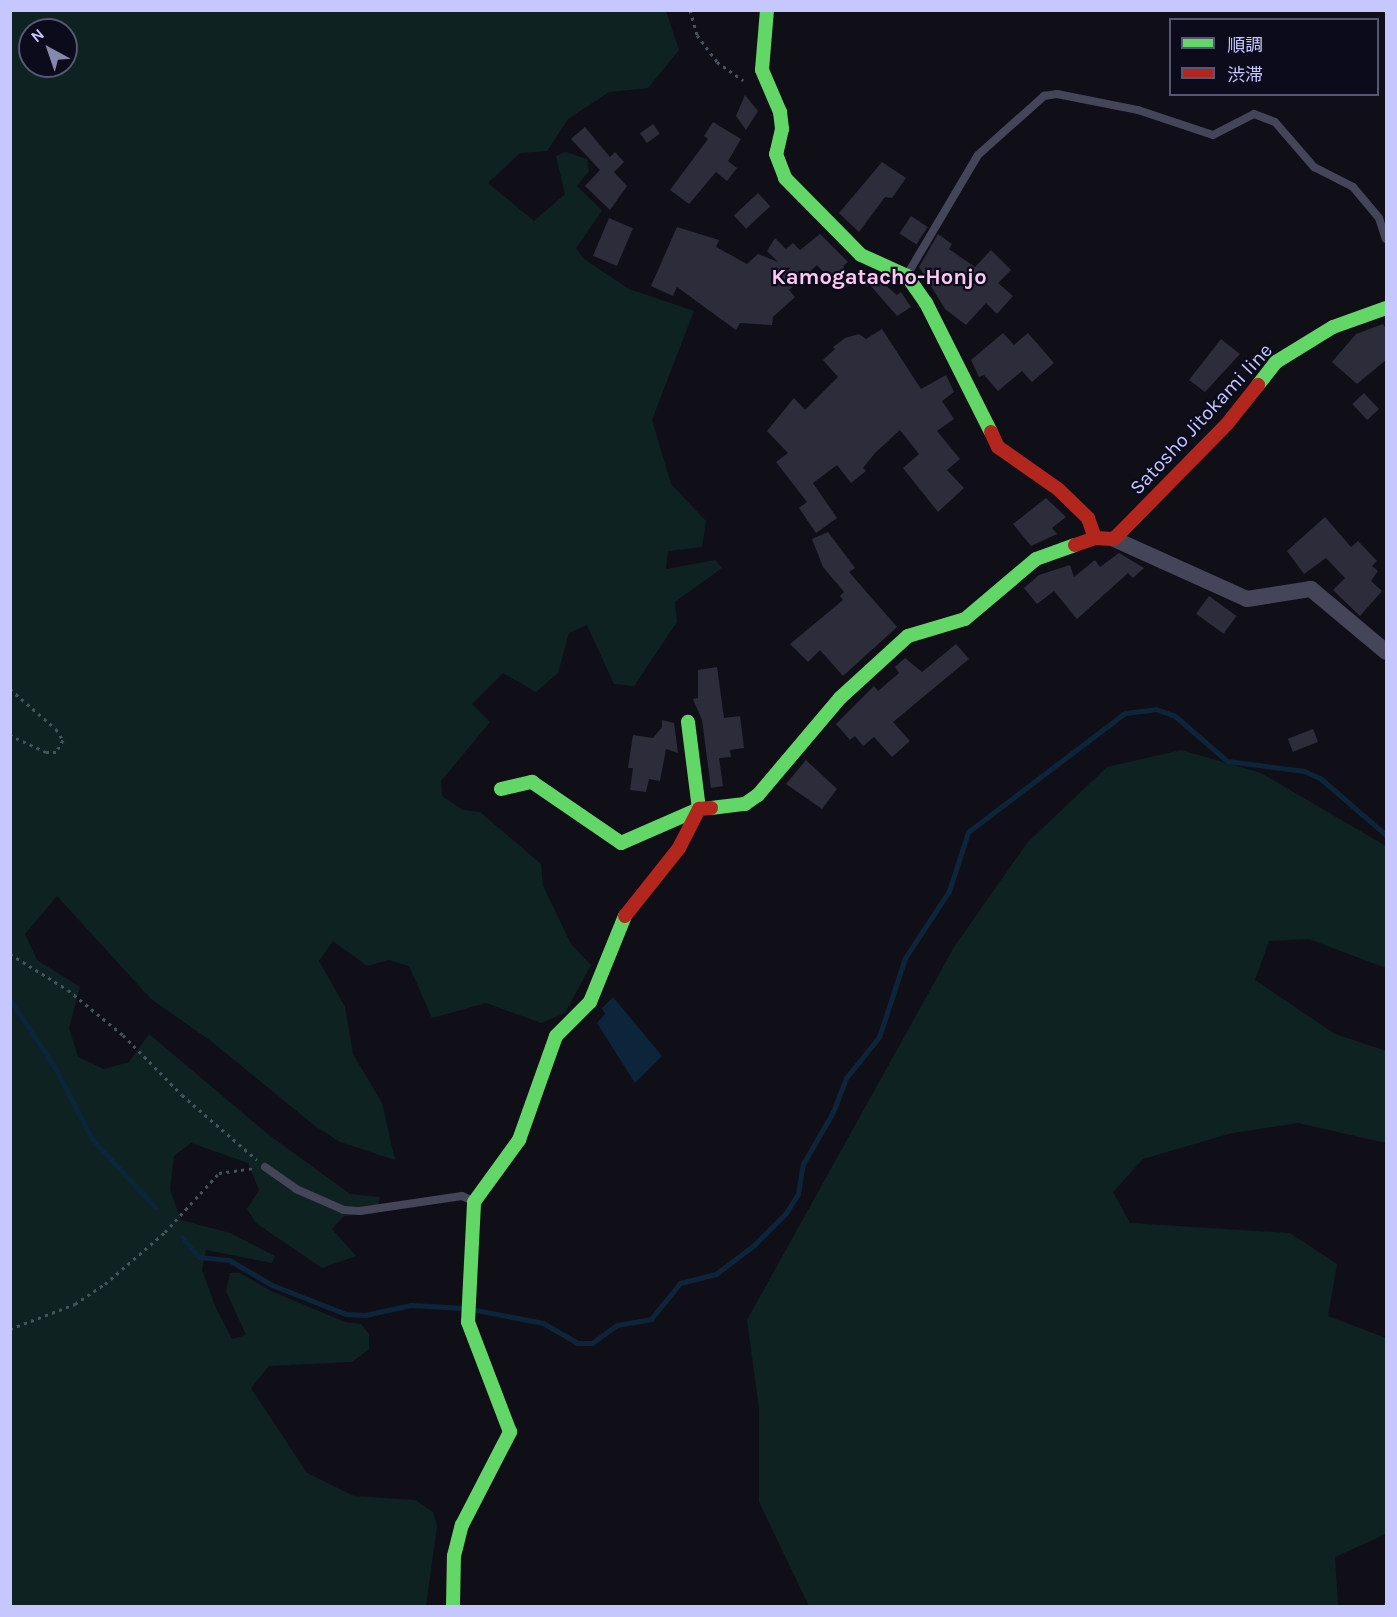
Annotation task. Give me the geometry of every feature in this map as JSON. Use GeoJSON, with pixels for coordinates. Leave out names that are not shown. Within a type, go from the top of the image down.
{"type":"FeatureCollection","features":[{"type":"Feature","properties":{"kind":"main road"},"geometry":{"type":"LineString","coordinates":[[767,10],[761,53],[766,87],[780,112],[782,129],[776,154],[785,178],[861,255],[907,276],[926,303],[998,447],[1058,489],[1088,518],[1095,538]]}},
{"type":"Feature","properties":{"kind":"main road","name":"Satosho Jitokami line"},"geometry":{"type":"LineString","coordinates":[[1114,539],[1227,424],[1276,362],[1333,327],[1386,308]]}},
{"type":"Feature","properties":{"kind":"main road"},"geometry":{"type":"LineString","coordinates":[[501,789],[532,782],[621,843],[699,809],[745,804],[758,795],[840,698],[908,636],[965,619],[1036,559],[1095,538],[1114,539]]}},
{"type":"Feature","properties":{"kind":"main road"},"geometry":{"type":"LineString","coordinates":[[453,1606],[454,1556],[462,1525],[510,1432],[482,1366],[468,1308],[474,1202],[519,1140],[556,1036],[590,1002],[628,909],[679,848],[699,809],[688,722]]}},
{"type":"Feature","properties":{"kind":"street"},"geometry":{"type":"LineString","coordinates":[[1114,539],[1247,599],[1311,589],[1386,652]]}},
{"type":"Feature","properties":{"kind":"lane"},"geometry":{"type":"LineString","coordinates":[[907,276],[978,155],[1044,96],[1057,94],[1131,108],[1213,135],[1254,114],[1275,122],[1314,167],[1353,187],[1379,218],[1386,239]]}},
{"type":"Feature","properties":{"kind":"lane"},"geometry":{"type":"LineString","coordinates":[[265,1167],[296,1189],[344,1210],[360,1211],[462,1196],[474,1202]]}},
{"type":"Feature","properties":{"kind":"path"},"geometry":{"type":"LineString","coordinates":[[690,10],[697,35],[717,62],[736,76],[766,87]]}},
{"type":"Feature","properties":{"kind":"path"},"geometry":{"type":"LineString","coordinates":[[10,689],[63,740],[56,752],[46,752],[10,735]]}},
{"type":"Feature","properties":{"kind":"path"},"geometry":{"type":"LineString","coordinates":[[10,954],[68,990],[123,1035],[182,1095],[265,1167]]}},
{"type":"Feature","properties":{"kind":"path"},"geometry":{"type":"LineString","coordinates":[[10,1329],[75,1304],[105,1284],[165,1232],[219,1173],[265,1167]]}},
{"type":"Feature","properties":{"kind":"green space"},"geometry":{"type":"Polygon","coordinates":[[[11,11],[666,11],[679,50],[648,88],[609,92],[568,119],[547,151],[520,153],[488,183],[534,221],[565,194],[556,156],[566,152],[587,159],[589,171],[577,186],[602,211],[576,248],[584,259],[629,289],[694,311],[652,420],[671,484],[706,521],[702,547],[668,551],[666,569],[715,560],[722,568],[675,602],[677,622],[634,686],[614,684],[587,625],[569,633],[558,673],[536,692],[503,673],[472,704],[490,722],[441,781],[442,796],[463,810],[480,812],[541,864],[543,886],[571,944],[591,965],[565,1013],[541,1023],[486,1003],[432,1018],[409,966],[389,960],[367,966],[333,941],[319,961],[345,1007],[353,1054],[382,1103],[395,1160],[340,1142],[315,1126],[211,1041],[151,999],[57,896],[25,934],[37,960],[80,987],[69,1028],[78,1057],[104,1069],[129,1062],[149,1034],[269,1135],[350,1194],[380,1197],[376,1213],[344,1216],[332,1229],[356,1256],[322,1268],[256,1223],[247,1209],[259,1190],[248,1163],[191,1143],[174,1156],[170,1190],[181,1220],[230,1233],[275,1256],[272,1263],[206,1250],[202,1270],[215,1306],[232,1339],[246,1335],[226,1291],[230,1273],[240,1273],[271,1291],[345,1322],[361,1324],[369,1334],[369,1349],[352,1362],[269,1366],[251,1388],[307,1473],[354,1496],[415,1500],[433,1512],[437,1526],[426,1606],[11,1606],[11,11]]]}},
{"type":"Feature","properties":{"kind":"green space"},"geometry":{"type":"Polygon","coordinates":[[[1181,750],[1261,773],[1386,846],[1386,968],[1309,939],[1269,941],[1255,980],[1335,1034],[1386,1051],[1386,1143],[1298,1123],[1232,1133],[1143,1159],[1113,1192],[1130,1223],[1290,1233],[1337,1264],[1328,1316],[1386,1338],[1386,1534],[1335,1557],[1338,1606],[809,1606],[759,1502],[759,1409],[747,1320],[954,947],[1027,843],[1107,767],[1181,750]]]}},
{"type":"Feature","properties":{"kind":"water"},"geometry":{"type":"Polygon","coordinates":[[[613,997],[662,1056],[635,1083],[597,1023],[605,1014],[602,1008],[613,997]]]}},
{"type":"Feature","properties":{"kind":"building"},"geometry":{"type":"Polygon","coordinates":[[[745,95],[758,111],[746,130],[736,116],[745,95]]]}},
{"type":"Feature","properties":{"kind":"building"},"geometry":{"type":"Polygon","coordinates":[[[713,122],[741,139],[728,161],[737,168],[727,181],[716,172],[689,204],[670,190],[708,139],[704,136],[713,122]]]}},
{"type":"Feature","properties":{"kind":"building"},"geometry":{"type":"Polygon","coordinates":[[[653,124],[660,134],[647,143],[640,133],[653,124]]]}},
{"type":"Feature","properties":{"kind":"building"},"geometry":{"type":"Polygon","coordinates":[[[585,127],[610,157],[615,152],[624,162],[614,172],[627,186],[610,210],[585,186],[600,170],[571,139],[585,127]]]}},
{"type":"Feature","properties":{"kind":"building"},"geometry":{"type":"Polygon","coordinates":[[[882,162],[906,178],[892,198],[885,197],[859,232],[839,213],[882,162]]]}},
{"type":"Feature","properties":{"kind":"building"},"geometry":{"type":"Polygon","coordinates":[[[758,193],[770,206],[746,229],[734,216],[758,193]]]}},
{"type":"Feature","properties":{"kind":"building"},"geometry":{"type":"Polygon","coordinates":[[[911,216],[928,227],[916,245],[900,234],[911,216]]]}},
{"type":"Feature","properties":{"kind":"building"},"geometry":{"type":"Polygon","coordinates":[[[609,218],[633,228],[617,266],[593,256],[609,218]]]}},
{"type":"Feature","properties":{"kind":"building"},"geometry":{"type":"Polygon","coordinates":[[[677,227],[719,240],[716,247],[747,264],[758,254],[778,262],[767,251],[775,238],[786,249],[793,243],[800,250],[820,234],[848,262],[843,266],[854,281],[841,291],[817,265],[789,290],[795,297],[773,317],[772,325],[740,323],[736,330],[677,287],[673,296],[651,286],[677,227]]]}},
{"type":"Feature","properties":{"kind":"building"},"geometry":{"type":"Polygon","coordinates":[[[938,234],[952,244],[949,249],[975,267],[991,250],[1011,270],[998,283],[1013,296],[997,314],[986,303],[966,325],[945,309],[919,267],[938,234]]]}},
{"type":"Feature","properties":{"kind":"building"},"geometry":{"type":"Polygon","coordinates":[[[877,278],[897,295],[901,292],[911,307],[897,316],[870,285],[877,278]]]}},
{"type":"Feature","properties":{"kind":"building"},"geometry":{"type":"Polygon","coordinates":[[[1383,324],[1386,329],[1386,360],[1357,384],[1332,362],[1356,334],[1383,324]]]}},
{"type":"Feature","properties":{"kind":"building"},"geometry":{"type":"Polygon","coordinates":[[[882,329],[921,389],[946,375],[954,392],[942,401],[954,419],[937,431],[960,459],[947,470],[964,488],[938,512],[903,468],[919,454],[900,430],[875,453],[863,468],[866,471],[851,483],[837,465],[813,483],[837,518],[816,533],[799,508],[807,502],[776,462],[788,453],[767,431],[794,398],[805,410],[838,377],[823,360],[835,349],[833,347],[845,338],[859,334],[866,339],[882,329]]]}},
{"type":"Feature","properties":{"kind":"building"},"geometry":{"type":"Polygon","coordinates":[[[1003,333],[1014,345],[1028,333],[1054,363],[1032,382],[1022,371],[998,391],[984,375],[979,377],[971,360],[1003,333]]]}},
{"type":"Feature","properties":{"kind":"building"},"geometry":{"type":"Polygon","coordinates":[[[1221,339],[1240,354],[1205,392],[1189,380],[1221,339]]]}},
{"type":"Feature","properties":{"kind":"building"},"geometry":{"type":"Polygon","coordinates":[[[1364,393],[1379,409],[1367,420],[1352,404],[1364,393]]]}},
{"type":"Feature","properties":{"kind":"building"},"geometry":{"type":"Polygon","coordinates":[[[1046,498],[1066,517],[1052,528],[1057,534],[1031,546],[1013,524],[1046,498]]]}},
{"type":"Feature","properties":{"kind":"building"},"geometry":{"type":"Polygon","coordinates":[[[1325,517],[1351,547],[1358,541],[1377,561],[1372,566],[1378,571],[1371,581],[1382,591],[1360,616],[1333,590],[1345,578],[1326,558],[1304,574],[1287,551],[1325,517]]]}},
{"type":"Feature","properties":{"kind":"building"},"geometry":{"type":"Polygon","coordinates":[[[828,532],[855,568],[849,572],[897,627],[843,676],[820,650],[808,662],[790,644],[843,600],[840,596],[844,592],[823,567],[812,539],[828,532]]]}},
{"type":"Feature","properties":{"kind":"building"},"geometry":{"type":"Polygon","coordinates":[[[1119,553],[1144,568],[1133,578],[1128,573],[1077,619],[1054,591],[1037,604],[1024,588],[1039,575],[1070,565],[1074,577],[1095,560],[1100,567],[1119,553]]]}},
{"type":"Feature","properties":{"kind":"building"},"geometry":{"type":"Polygon","coordinates":[[[1209,596],[1237,616],[1224,634],[1196,614],[1209,596]]]}},
{"type":"Feature","properties":{"kind":"building"},"geometry":{"type":"Polygon","coordinates":[[[956,644],[969,659],[893,722],[910,741],[892,757],[874,737],[863,746],[855,736],[850,740],[836,724],[874,686],[878,691],[899,673],[895,667],[905,658],[922,672],[956,644]]]}},
{"type":"Feature","properties":{"kind":"building"},"geometry":{"type":"Polygon","coordinates":[[[717,667],[724,718],[740,716],[744,748],[730,750],[731,757],[719,758],[723,786],[711,788],[702,720],[693,699],[698,698],[698,670],[717,667]]]}},
{"type":"Feature","properties":{"kind":"building"},"geometry":{"type":"Polygon","coordinates":[[[662,720],[674,723],[678,753],[666,749],[660,781],[649,779],[646,792],[630,790],[633,768],[628,768],[633,735],[653,738],[662,727],[662,720]]]}},
{"type":"Feature","properties":{"kind":"building"},"geometry":{"type":"Polygon","coordinates":[[[1313,729],[1318,742],[1293,752],[1288,739],[1313,729]]]}},
{"type":"Feature","properties":{"kind":"building"},"geometry":{"type":"Polygon","coordinates":[[[806,760],[837,789],[822,809],[786,784],[806,760]]]}},
{"type":"Feature","properties":{"kind":"waterway"},"geometry":{"type":"LineString","coordinates":[[476,1310],[543,1323],[577,1343],[592,1343],[617,1325],[651,1319],[680,1283],[716,1274],[754,1245],[786,1213],[798,1194],[803,1164],[833,1112],[846,1078],[879,1037],[905,958],[949,891],[968,832],[1125,713],[1156,709],[1175,716],[1227,761],[1304,771],[1320,778],[1386,835]]}},
{"type":"Feature","properties":{"kind":"waterway"},"geometry":{"type":"LineString","coordinates":[[10,1000],[54,1066],[92,1139],[155,1207]]}},
{"type":"Feature","properties":{"kind":"waterway"},"geometry":{"type":"LineString","coordinates":[[182,1237],[199,1257],[229,1260],[272,1285],[346,1314],[365,1315],[411,1305],[463,1308]]}},
{"type":"Feature","properties":{"kind":"traffic: fast"},"geometry":{"type":"LineString","coordinates":[[767,10],[762,70],[780,112],[782,129],[776,154],[785,178],[861,255],[907,276],[926,303],[991,432]]}},
{"type":"Feature","properties":{"kind":"traffic: fast"},"geometry":{"type":"LineString","coordinates":[[1258,385],[1276,362],[1333,327],[1386,308]]}},
{"type":"Feature","properties":{"kind":"traffic: fast"},"geometry":{"type":"LineString","coordinates":[[711,808],[745,804],[758,795],[840,698],[908,636],[965,619],[1036,559],[1075,545]]}},
{"type":"Feature","properties":{"kind":"traffic: fast"},"geometry":{"type":"LineString","coordinates":[[501,789],[532,782],[621,843],[699,809],[688,722]]}},
{"type":"Feature","properties":{"kind":"traffic: fast"},"geometry":{"type":"LineString","coordinates":[[453,1606],[454,1556],[462,1525],[510,1432],[468,1322],[474,1202],[519,1140],[556,1036],[590,1002],[625,916]]}},
{"type":"Feature","properties":{"kind":"traffic: jam"},"geometry":{"type":"LineString","coordinates":[[1075,545],[1095,538],[1114,539],[1227,424],[1258,385]]}},
{"type":"Feature","properties":{"kind":"traffic: jam"},"geometry":{"type":"LineString","coordinates":[[991,432],[998,447],[1058,489],[1088,518],[1095,538]]}},
{"type":"Feature","properties":{"kind":"traffic: jam"},"geometry":{"type":"LineString","coordinates":[[625,916],[679,848],[699,809],[711,808]]}},
{"type":"Feature","properties":{"kind":"district","name":"Kamogatacho-Honjo"},"geometry":{"type":"Point","coordinates":[879,278]}}]}
